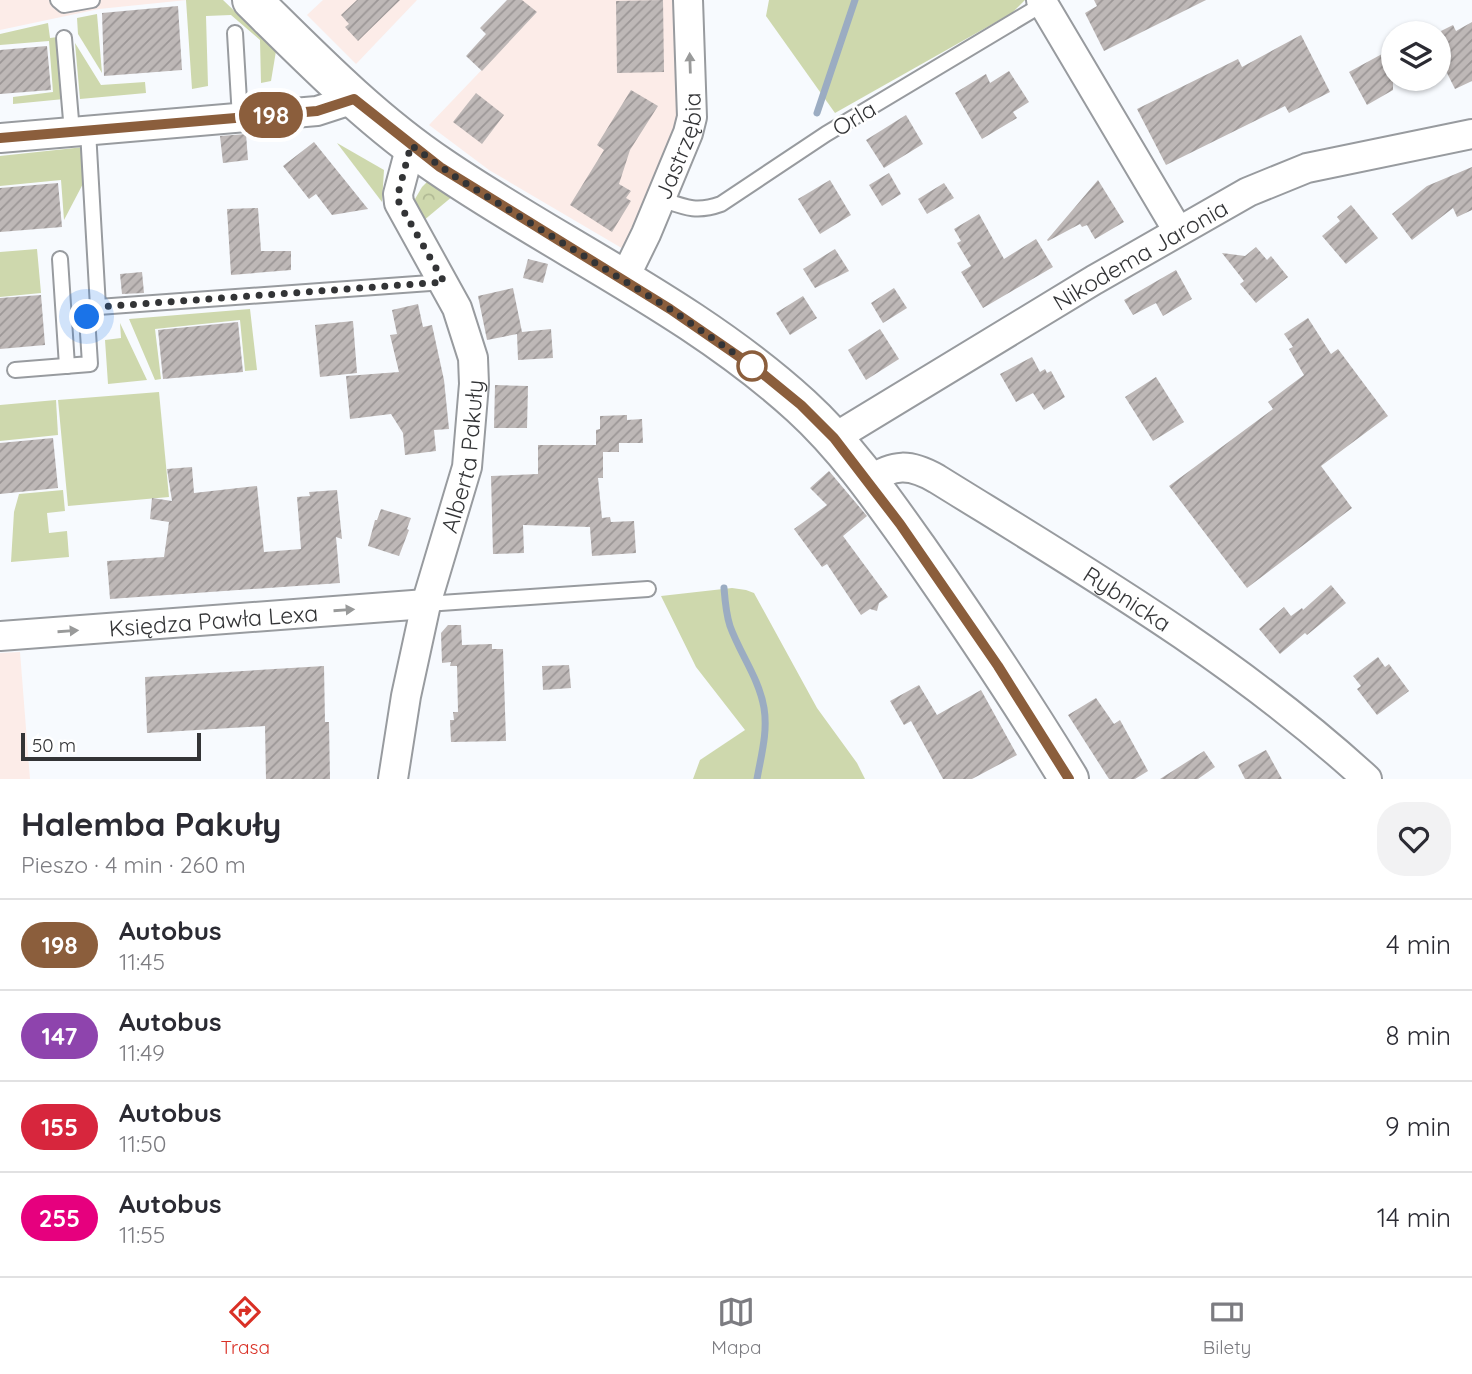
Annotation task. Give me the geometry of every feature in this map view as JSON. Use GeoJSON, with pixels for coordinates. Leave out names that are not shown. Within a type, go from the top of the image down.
{"type":"FeatureCollection","features":[{"type":"Feature","properties":{"kind":"street"},"geometry":{"type":"LineString","coordinates":[[252,0],[354,99],[411,145],[449,173],[677,314],[762,372],[801,405],[834,438],[868,481],[998,666],[1069,779]]}},
{"type":"Feature","properties":{"kind":"street","name":"Jastrzębia"},"geometry":{"type":"LineString","coordinates":[[623,281],[661,199],[692,117],[688,0]]}},
{"type":"Feature","properties":{"kind":"street"},"geometry":{"type":"LineString","coordinates":[[1045,1],[1178,231]]}},
{"type":"Feature","properties":{"kind":"street"},"geometry":{"type":"LineString","coordinates":[[0,138],[317,111],[354,99]]}},
{"type":"Feature","properties":{"kind":"street","name":"Nikodema Jaronia"},"geometry":{"type":"LineString","coordinates":[[834,438],[928,379],[1248,192],[1307,168],[1472,134]]}},
{"type":"Feature","properties":{"kind":"street","name":"Alberta Pakuły"},"geometry":{"type":"LineString","coordinates":[[393,779],[406,696],[426,604],[467,467],[474,384],[472,358],[457,308],[399,203],[398,194],[411,145]]}},
{"type":"Feature","properties":{"kind":"street","name":"Rybnicka"},"geometry":{"type":"LineString","coordinates":[[868,481],[895,466],[922,471],[937,479],[1164,621],[1223,662],[1271,696],[1367,779]]}},
{"type":"Feature","properties":{"kind":"street","name":"Księdza Pawła Lexa"},"geometry":{"type":"LineString","coordinates":[[0,636],[426,604]]}},
{"type":"Feature","properties":{"kind":"lane"},"geometry":{"type":"LineString","coordinates":[[58,0],[64,5],[92,0]]}},
{"type":"Feature","properties":{"kind":"lane","name":"Orla"},"geometry":{"type":"LineString","coordinates":[[661,199],[690,209],[702,210],[721,204],[826,134],[1045,1]]}},
{"type":"Feature","properties":{"kind":"lane"},"geometry":{"type":"LineString","coordinates":[[235,33],[240,118]]}},
{"type":"Feature","properties":{"kind":"lane"},"geometry":{"type":"LineString","coordinates":[[64,38],[80,131],[98,307]]}},
{"type":"Feature","properties":{"kind":"lane"},"geometry":{"type":"LineString","coordinates":[[60,259],[67,366]]}},
{"type":"Feature","properties":{"kind":"lane"},"geometry":{"type":"LineString","coordinates":[[15,370],[90,364],[87,317],[98,307],[444,282]]}},
{"type":"Feature","properties":{"kind":"lane"},"geometry":{"type":"LineString","coordinates":[[426,604],[648,589]]}},
{"type":"Feature","properties":{"kind":"shaded area"},"geometry":{"type":"Polygon","coordinates":[[[0,0],[187,0],[99,9],[0,30],[0,0]]]}},
{"type":"Feature","properties":{"kind":"shaded area"},"geometry":{"type":"Polygon","coordinates":[[[323,0],[417,0],[356,64],[307,15],[323,0]]]}},
{"type":"Feature","properties":{"kind":"shaded area"},"geometry":{"type":"Polygon","coordinates":[[[521,0],[674,0],[678,119],[625,250],[489,170],[429,125],[536,13],[521,0]]]}},
{"type":"Feature","properties":{"kind":"shaded area"},"geometry":{"type":"Polygon","coordinates":[[[20,652],[30,779],[0,779],[0,653],[20,652]]]}},
{"type":"Feature","properties":{"kind":"green space"},"geometry":{"type":"Polygon","coordinates":[[[186,0],[223,0],[276,51],[271,81],[261,83],[260,40],[231,15],[206,16],[208,86],[192,89],[186,0]]]}},
{"type":"Feature","properties":{"kind":"green space"},"geometry":{"type":"Polygon","coordinates":[[[769,0],[1025,0],[1012,13],[835,113],[766,16],[769,0]]]}},
{"type":"Feature","properties":{"kind":"green space"},"geometry":{"type":"Polygon","coordinates":[[[97,14],[102,73],[78,34],[77,18],[97,14]]]}},
{"type":"Feature","properties":{"kind":"green space"},"geometry":{"type":"Polygon","coordinates":[[[48,23],[50,38],[58,37],[64,99],[13,104],[13,97],[53,92],[49,41],[0,45],[0,34],[48,23]]]}},
{"type":"Feature","properties":{"kind":"green space"},"geometry":{"type":"Polygon","coordinates":[[[75,43],[101,85],[145,82],[146,93],[80,99],[75,43]]]}},
{"type":"Feature","properties":{"kind":"green space"},"geometry":{"type":"Polygon","coordinates":[[[337,143],[384,170],[382,202],[337,143]]]}},
{"type":"Feature","properties":{"kind":"green space"},"geometry":{"type":"Polygon","coordinates":[[[84,147],[86,178],[64,220],[61,180],[0,186],[0,156],[84,147]]]}},
{"type":"Feature","properties":{"kind":"green space"},"geometry":{"type":"Polygon","coordinates":[[[427,182],[453,196],[423,221],[415,199],[427,182]]]}},
{"type":"Feature","properties":{"kind":"green space"},"geometry":{"type":"Polygon","coordinates":[[[37,249],[41,293],[0,297],[0,252],[37,249]]]}},
{"type":"Feature","properties":{"kind":"green space"},"geometry":{"type":"Polygon","coordinates":[[[250,309],[257,370],[245,371],[240,320],[155,329],[161,379],[155,380],[129,319],[250,309]]]}},
{"type":"Feature","properties":{"kind":"green space"},"geometry":{"type":"Polygon","coordinates":[[[120,323],[147,380],[108,384],[105,340],[121,338],[120,323]]]}},
{"type":"Feature","properties":{"kind":"green space"},"geometry":{"type":"Polygon","coordinates":[[[159,392],[169,497],[68,506],[58,400],[159,392]]]}},
{"type":"Feature","properties":{"kind":"green space"},"geometry":{"type":"Polygon","coordinates":[[[56,400],[58,435],[0,441],[0,405],[56,400]]]}},
{"type":"Feature","properties":{"kind":"green space"},"geometry":{"type":"Polygon","coordinates":[[[63,490],[65,511],[47,513],[49,533],[67,531],[69,557],[11,562],[14,512],[19,494],[63,490]]]}},
{"type":"Feature","properties":{"kind":"green space"},"geometry":{"type":"Polygon","coordinates":[[[732,588],[754,593],[817,708],[857,763],[865,779],[693,779],[700,760],[745,730],[696,667],[661,596],[732,588]]]}},
{"type":"Feature","properties":{"kind":"building"},"geometry":{"type":"Polygon","coordinates":[[[357,0],[400,0],[358,41],[345,27],[349,24],[341,15],[357,0]]]}},
{"type":"Feature","properties":{"kind":"building"},"geometry":{"type":"Polygon","coordinates":[[[507,0],[522,0],[537,12],[482,71],[466,56],[486,34],[480,28],[507,0]]]}},
{"type":"Feature","properties":{"kind":"building"},"geometry":{"type":"Polygon","coordinates":[[[663,0],[664,72],[617,73],[616,1],[663,0]]]}},
{"type":"Feature","properties":{"kind":"building"},"geometry":{"type":"Polygon","coordinates":[[[1094,0],[1206,0],[1104,51],[1085,13],[1097,6],[1094,0]]]}},
{"type":"Feature","properties":{"kind":"building"},"geometry":{"type":"Polygon","coordinates":[[[178,6],[182,70],[104,76],[102,13],[178,6]]]}},
{"type":"Feature","properties":{"kind":"building"},"geometry":{"type":"Polygon","coordinates":[[[1472,22],[1472,81],[1455,89],[1451,81],[1451,26],[1453,25],[1456,31],[1472,22]]]}},
{"type":"Feature","properties":{"kind":"building"},"geometry":{"type":"Polygon","coordinates":[[[1301,35],[1330,92],[1289,113],[1285,106],[1166,165],[1137,109],[1238,59],[1242,67],[1301,35]]]}},
{"type":"Feature","properties":{"kind":"building"},"geometry":{"type":"Polygon","coordinates":[[[47,46],[51,90],[0,94],[0,50],[47,46]]]}},
{"type":"Feature","properties":{"kind":"building"},"geometry":{"type":"Polygon","coordinates":[[[1381,55],[1381,91],[1391,91],[1367,105],[1349,72],[1381,55]]]}},
{"type":"Feature","properties":{"kind":"building"},"geometry":{"type":"Polygon","coordinates":[[[1009,71],[1029,102],[1013,112],[1017,118],[982,139],[955,93],[986,74],[990,83],[1009,71]]]}},
{"type":"Feature","properties":{"kind":"building"},"geometry":{"type":"Polygon","coordinates":[[[631,90],[658,106],[630,150],[619,184],[631,191],[626,198],[631,201],[612,232],[570,205],[604,150],[597,145],[631,90]]]}},
{"type":"Feature","properties":{"kind":"building"},"geometry":{"type":"Polygon","coordinates":[[[476,93],[504,115],[482,144],[453,122],[476,93]]]}},
{"type":"Feature","properties":{"kind":"building"},"geometry":{"type":"Polygon","coordinates":[[[906,115],[923,144],[884,168],[866,140],[906,115]]]}},
{"type":"Feature","properties":{"kind":"building"},"geometry":{"type":"Polygon","coordinates":[[[246,134],[248,160],[223,163],[220,136],[246,134]]]}},
{"type":"Feature","properties":{"kind":"building"},"geometry":{"type":"Polygon","coordinates":[[[314,142],[368,209],[332,215],[316,194],[309,199],[283,166],[314,142]]]}},
{"type":"Feature","properties":{"kind":"building"},"geometry":{"type":"Polygon","coordinates":[[[1472,167],[1472,210],[1457,217],[1453,208],[1412,240],[1392,214],[1427,186],[1472,167]]]}},
{"type":"Feature","properties":{"kind":"building"},"geometry":{"type":"Polygon","coordinates":[[[889,173],[901,194],[882,206],[869,185],[889,173]]]}},
{"type":"Feature","properties":{"kind":"building"},"geometry":{"type":"Polygon","coordinates":[[[830,180],[851,215],[820,234],[798,199],[830,180]]]}},
{"type":"Feature","properties":{"kind":"building"},"geometry":{"type":"Polygon","coordinates":[[[1098,180],[1124,222],[1095,239],[1087,225],[1082,227],[1080,224],[1048,241],[1047,240],[1098,180]]]}},
{"type":"Feature","properties":{"kind":"building"},"geometry":{"type":"Polygon","coordinates":[[[58,183],[62,227],[0,232],[0,188],[58,183]]]}},
{"type":"Feature","properties":{"kind":"building"},"geometry":{"type":"Polygon","coordinates":[[[944,183],[954,198],[927,214],[918,199],[944,183]]]}},
{"type":"Feature","properties":{"kind":"building"},"geometry":{"type":"Polygon","coordinates":[[[1351,205],[1378,238],[1346,264],[1322,236],[1340,221],[1337,217],[1351,205]]]}},
{"type":"Feature","properties":{"kind":"building"},"geometry":{"type":"Polygon","coordinates":[[[258,208],[261,251],[291,251],[291,270],[231,275],[227,209],[258,208]]]}},
{"type":"Feature","properties":{"kind":"building"},"geometry":{"type":"Polygon","coordinates":[[[979,214],[1004,259],[1036,239],[1053,267],[983,308],[961,272],[971,266],[957,243],[961,241],[954,229],[979,214]]]}},
{"type":"Feature","properties":{"kind":"building"},"geometry":{"type":"Polygon","coordinates":[[[1256,247],[1267,260],[1271,256],[1288,277],[1256,303],[1240,284],[1244,281],[1222,253],[1245,256],[1256,247]]]}},
{"type":"Feature","properties":{"kind":"building"},"geometry":{"type":"Polygon","coordinates":[[[835,249],[849,271],[815,288],[803,269],[835,249]]]}},
{"type":"Feature","properties":{"kind":"building"},"geometry":{"type":"Polygon","coordinates":[[[528,259],[548,264],[543,283],[523,278],[528,259]]]}},
{"type":"Feature","properties":{"kind":"building"},"geometry":{"type":"Polygon","coordinates":[[[1176,270],[1192,299],[1163,316],[1156,303],[1133,315],[1124,300],[1176,270]]]}},
{"type":"Feature","properties":{"kind":"building"},"geometry":{"type":"Polygon","coordinates":[[[142,272],[144,293],[122,294],[120,274],[142,272]]]}},
{"type":"Feature","properties":{"kind":"building"},"geometry":{"type":"Polygon","coordinates":[[[513,288],[522,332],[551,329],[553,358],[518,360],[517,334],[487,340],[478,296],[513,288]]]}},
{"type":"Feature","properties":{"kind":"building"},"geometry":{"type":"Polygon","coordinates":[[[894,288],[907,308],[883,323],[871,303],[894,288]]]}},
{"type":"Feature","properties":{"kind":"building"},"geometry":{"type":"Polygon","coordinates":[[[41,295],[45,345],[0,349],[0,298],[41,295]]]}},
{"type":"Feature","properties":{"kind":"building"},"geometry":{"type":"Polygon","coordinates":[[[803,296],[817,318],[790,335],[776,313],[803,296]]]}},
{"type":"Feature","properties":{"kind":"building"},"geometry":{"type":"Polygon","coordinates":[[[418,304],[423,327],[432,325],[444,380],[449,429],[434,430],[436,451],[405,455],[403,433],[391,414],[350,419],[346,376],[399,372],[390,335],[397,334],[392,310],[418,304]]]}},
{"type":"Feature","properties":{"kind":"building"},"geometry":{"type":"Polygon","coordinates":[[[1308,318],[1331,354],[1338,349],[1388,416],[1321,466],[1352,508],[1247,588],[1169,486],[1273,409],[1268,402],[1304,375],[1289,349],[1293,347],[1284,334],[1308,318]]]}},
{"type":"Feature","properties":{"kind":"building"},"geometry":{"type":"Polygon","coordinates":[[[353,321],[357,373],[320,377],[315,325],[353,321]]]}},
{"type":"Feature","properties":{"kind":"building"},"geometry":{"type":"Polygon","coordinates":[[[238,322],[243,372],[163,379],[158,330],[238,322]]]}},
{"type":"Feature","properties":{"kind":"building"},"geometry":{"type":"Polygon","coordinates":[[[880,329],[899,359],[866,380],[848,350],[880,329]]]}},
{"type":"Feature","properties":{"kind":"building"},"geometry":{"type":"Polygon","coordinates":[[[1032,357],[1040,372],[1045,369],[1047,373],[1051,371],[1065,397],[1044,410],[1033,393],[1016,402],[1000,374],[1032,357]]]}},
{"type":"Feature","properties":{"kind":"building"},"geometry":{"type":"Polygon","coordinates":[[[1156,377],[1184,422],[1153,441],[1125,397],[1156,377]]]}},
{"type":"Feature","properties":{"kind":"building"},"geometry":{"type":"Polygon","coordinates":[[[495,385],[528,386],[527,428],[494,428],[495,385]]]}},
{"type":"Feature","properties":{"kind":"building"},"geometry":{"type":"Polygon","coordinates":[[[627,415],[627,420],[642,419],[643,443],[619,443],[619,452],[603,452],[603,478],[598,478],[602,518],[610,517],[611,522],[634,521],[636,553],[592,556],[590,527],[523,525],[524,553],[493,554],[491,476],[538,474],[538,445],[596,445],[600,416],[627,415]]]}},
{"type":"Feature","properties":{"kind":"building"},"geometry":{"type":"Polygon","coordinates":[[[53,438],[58,488],[0,494],[0,443],[53,438]]]}},
{"type":"Feature","properties":{"kind":"building"},"geometry":{"type":"Polygon","coordinates":[[[192,467],[194,493],[257,486],[264,552],[301,549],[297,497],[310,496],[309,492],[337,490],[342,539],[336,537],[340,583],[110,599],[107,561],[164,557],[169,522],[150,519],[152,498],[172,501],[167,469],[192,467]]]}},
{"type":"Feature","properties":{"kind":"building"},"geometry":{"type":"Polygon","coordinates":[[[829,471],[867,516],[843,536],[888,597],[879,603],[877,611],[870,609],[861,615],[827,564],[822,567],[794,529],[827,505],[810,488],[829,471]]]}},
{"type":"Feature","properties":{"kind":"building"},"geometry":{"type":"Polygon","coordinates":[[[381,509],[411,518],[399,556],[368,546],[381,509]]]}},
{"type":"Feature","properties":{"kind":"building"},"geometry":{"type":"Polygon","coordinates":[[[1331,585],[1346,603],[1280,654],[1259,629],[1284,607],[1291,616],[1302,608],[1303,610],[1331,585]]]}},
{"type":"Feature","properties":{"kind":"building"},"geometry":{"type":"Polygon","coordinates":[[[448,625],[461,625],[462,645],[492,644],[492,649],[503,649],[506,741],[451,742],[450,720],[454,720],[453,712],[458,712],[457,666],[450,666],[451,662],[442,663],[441,633],[448,625]]]}},
{"type":"Feature","properties":{"kind":"building"},"geometry":{"type":"Polygon","coordinates":[[[1378,657],[1385,667],[1389,664],[1409,691],[1377,715],[1357,689],[1361,686],[1353,676],[1378,657]]]}},
{"type":"Feature","properties":{"kind":"building"},"geometry":{"type":"Polygon","coordinates":[[[569,665],[571,688],[543,690],[542,666],[569,665]]]}},
{"type":"Feature","properties":{"kind":"building"},"geometry":{"type":"Polygon","coordinates":[[[324,666],[330,779],[266,779],[265,726],[147,733],[145,677],[324,666]]]}},
{"type":"Feature","properties":{"kind":"building"},"geometry":{"type":"Polygon","coordinates":[[[919,685],[937,715],[981,690],[1017,755],[972,779],[943,779],[911,721],[904,725],[890,701],[919,685]]]}},
{"type":"Feature","properties":{"kind":"building"},"geometry":{"type":"Polygon","coordinates":[[[1096,698],[1114,724],[1120,720],[1148,771],[1135,779],[1109,779],[1068,715],[1096,698]]]}},
{"type":"Feature","properties":{"kind":"building"},"geometry":{"type":"Polygon","coordinates":[[[1266,750],[1282,779],[1245,779],[1238,765],[1266,750]]]}},
{"type":"Feature","properties":{"kind":"building"},"geometry":{"type":"Polygon","coordinates":[[[1204,751],[1215,767],[1198,779],[1160,779],[1204,751]]]}},
{"type":"Feature","properties":{"kind":"waterway"},"geometry":{"type":"LineString","coordinates":[[817,113],[855,0]]}},
{"type":"Feature","properties":{"kind":"waterway"},"geometry":{"type":"LineString","coordinates":[[724,588],[730,626],[758,686],[764,708],[765,735],[757,779]]}},
{"type":"Feature","properties":{"kind":"bus line","name":"198"},"geometry":{"type":"LineString","coordinates":[[0,138],[317,111],[354,99],[440,167],[670,309],[757,369],[820,423],[868,481],[957,605],[1069,779]]}},
{"type":"Feature","properties":{"kind":"route"},"geometry":{"type":"LineString","coordinates":[[87,317],[98,307],[444,282],[399,203],[398,194],[411,145],[454,176],[670,309],[757,369],[752,366]]}}]}
